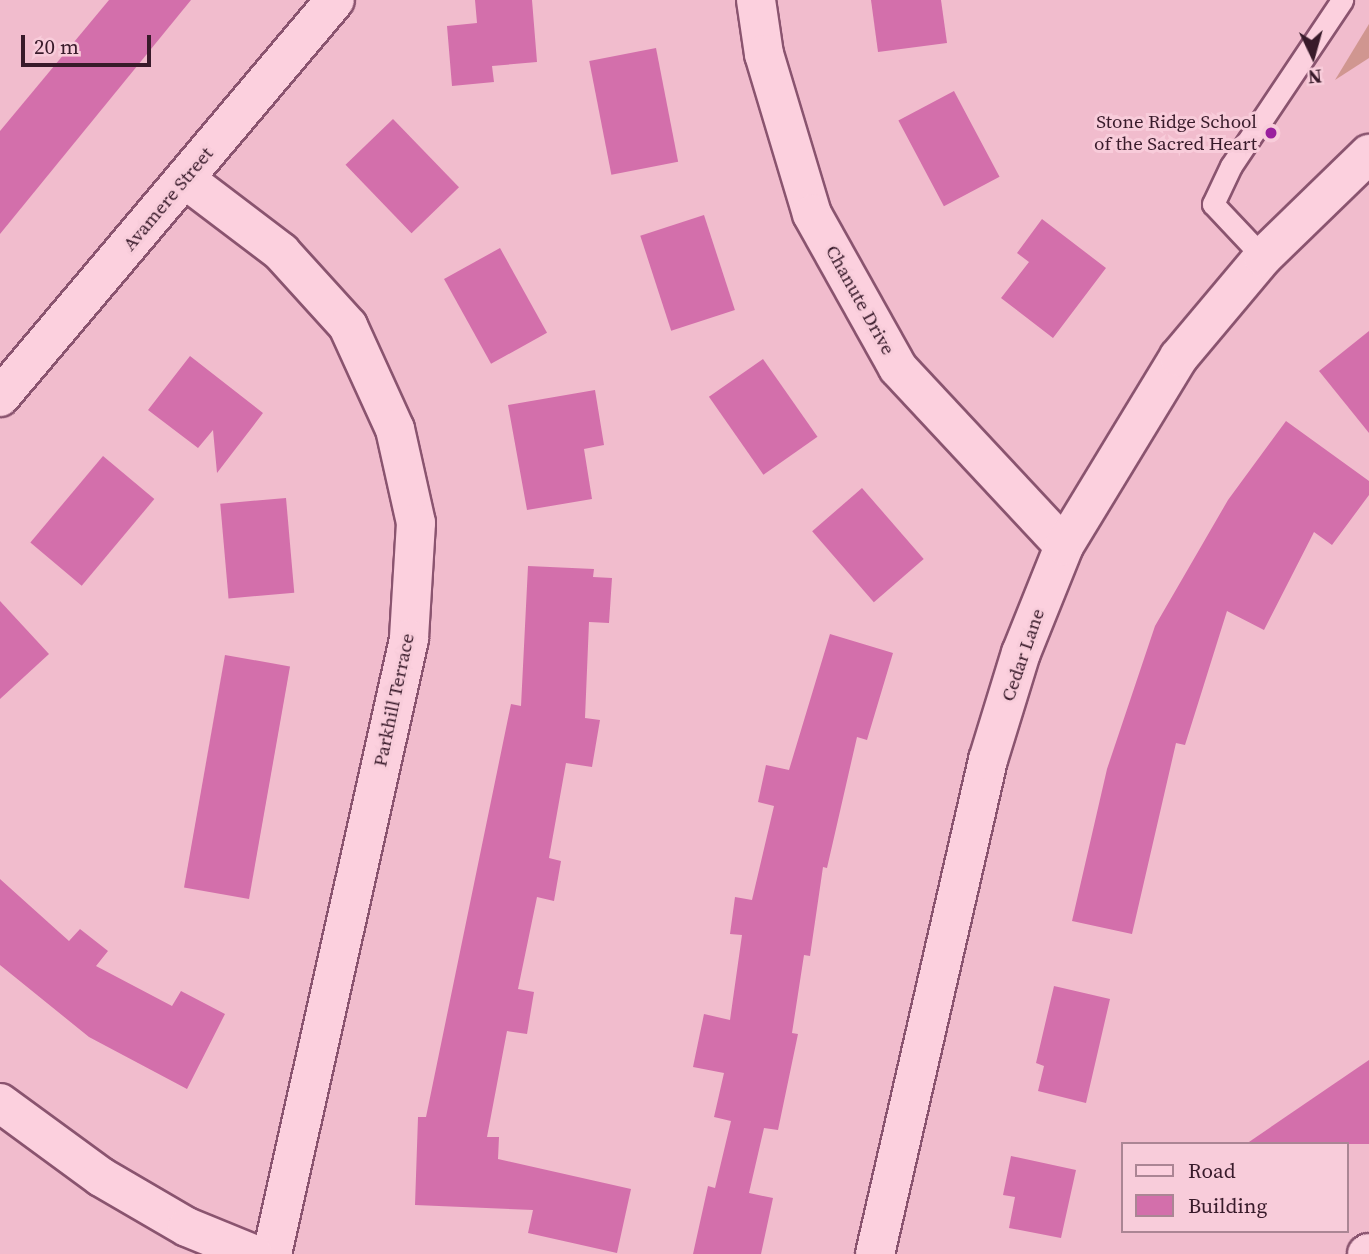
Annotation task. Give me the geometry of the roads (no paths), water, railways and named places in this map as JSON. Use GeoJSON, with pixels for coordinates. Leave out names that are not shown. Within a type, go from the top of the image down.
{"type":"FeatureCollection","features":[{"type":"Feature","properties":{"kind":"street","name":"Avamere Street"},"geometry":{"type":"LineString","coordinates":[[0,397],[335,0]]}},
{"type":"Feature","properties":{"kind":"street","name":"Chanute Drive"},"geometry":{"type":"LineString","coordinates":[[757,0],[764,54],[812,214],[891,357],[1063,546]]}},
{"type":"Feature","properties":{"kind":"street","name":"Cedar Lane"},"geometry":{"type":"LineString","coordinates":[[875,1254],[988,760],[1021,653],[1063,546],[1179,358],[1263,257],[1369,153]]}},
{"type":"Feature","properties":{"kind":"street","name":"Parkhill Terrace"},"geometry":{"type":"LineString","coordinates":[[185,179],[281,252],[348,326],[395,429],[416,523],[409,639],[272,1254]]}},
{"type":"Feature","properties":{"kind":"street"},"geometry":{"type":"LineString","coordinates":[[0,1103],[101,1177],[187,1227],[253,1254]]}},
{"type":"Feature","properties":{"kind":"lane"},"geometry":{"type":"LineString","coordinates":[[1263,257],[1213,204],[1231,166],[1342,0]]}},
{"type":"Feature","properties":{"kind":"place","name":"Stone Ridge School of the Sacred Heart"},"geometry":{"type":"Point","coordinates":[1271,133]}}]}
